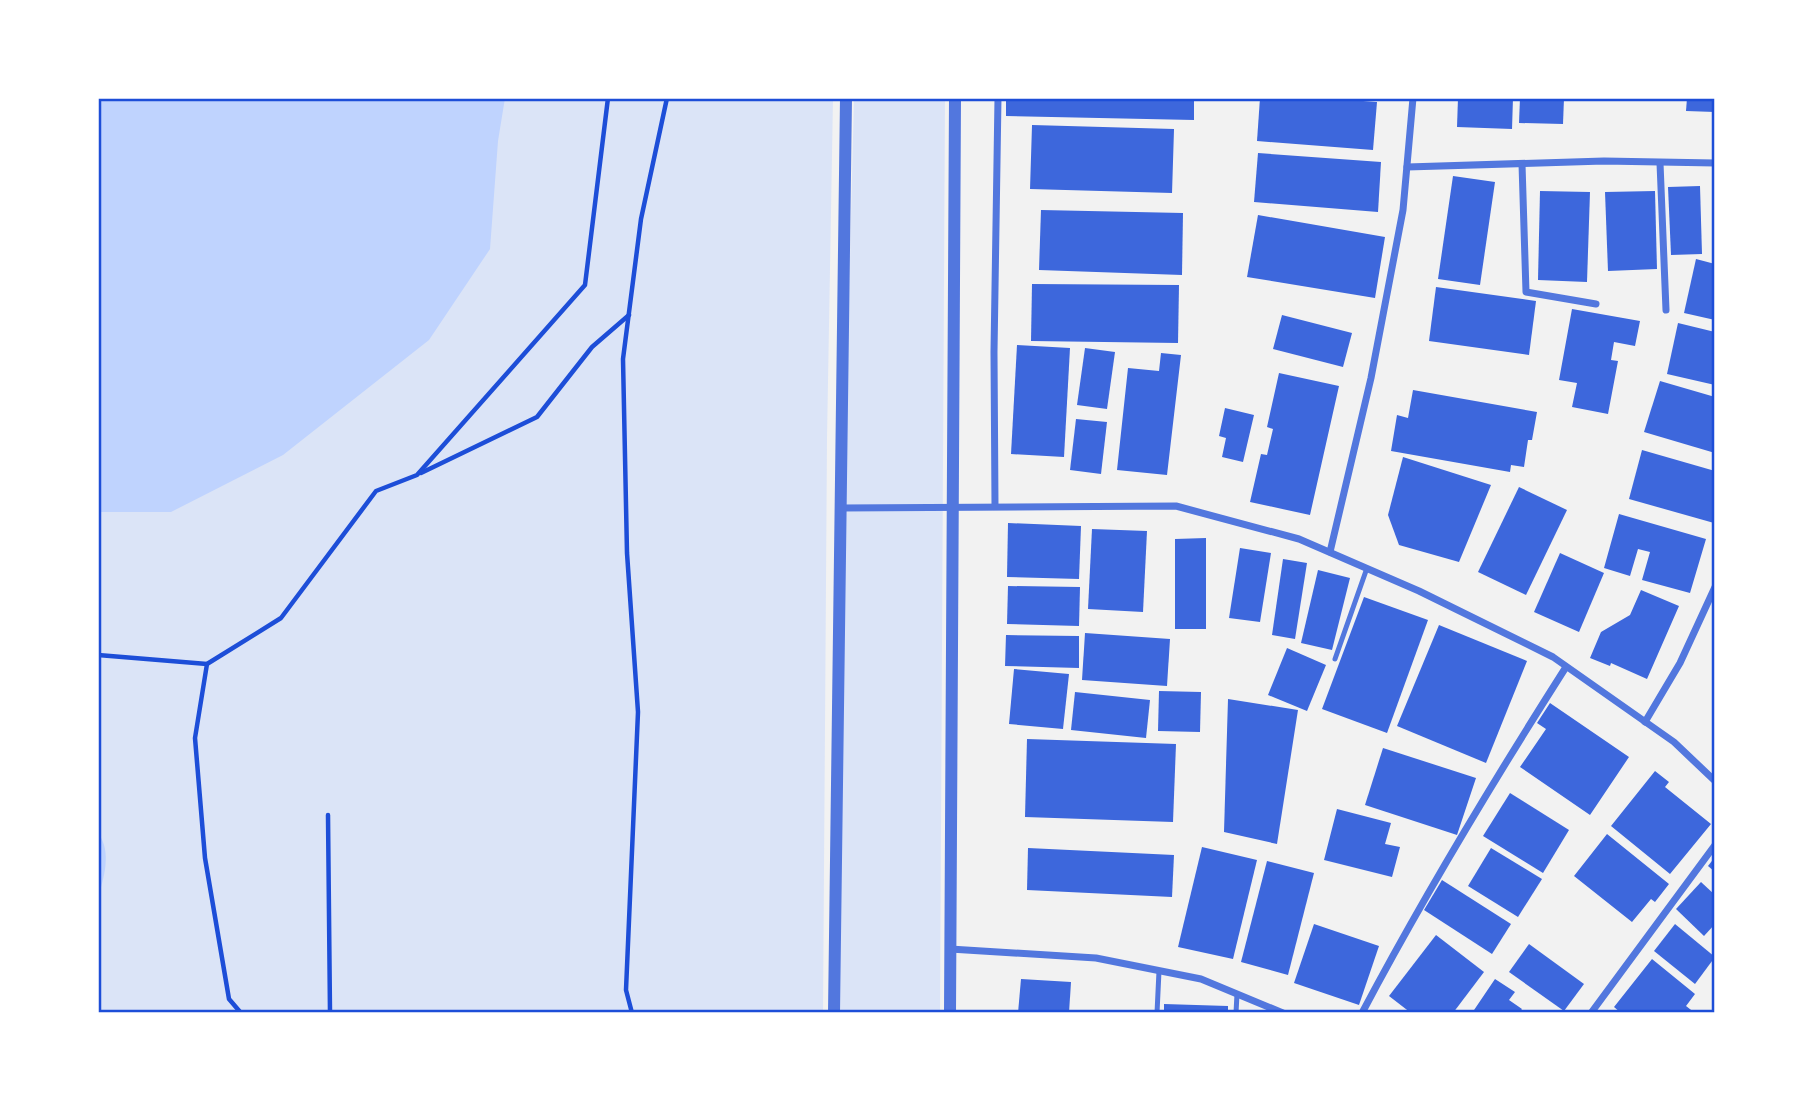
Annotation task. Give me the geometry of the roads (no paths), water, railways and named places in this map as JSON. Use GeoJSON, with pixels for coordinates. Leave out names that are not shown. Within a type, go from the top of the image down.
{"type":"FeatureCollection","features":[{"type":"Feature","properties":{"kind":"street"},"geometry":{"type":"LineString","coordinates":[[834,1013],[846,98]]}},
{"type":"Feature","properties":{"kind":"street"},"geometry":{"type":"LineString","coordinates":[[950,1013],[955,98]]}},
{"type":"Feature","properties":{"kind":"street"},"geometry":{"type":"LineString","coordinates":[[995,506],[994,352],[998,98]]}},
{"type":"Feature","properties":{"kind":"street"},"geometry":{"type":"LineString","coordinates":[[1330,552],[1371,378],[1403,210],[1413,98]]}},
{"type":"Feature","properties":{"kind":"street"},"geometry":{"type":"LineString","coordinates":[[1660,163],[1665,310]]}},
{"type":"Feature","properties":{"kind":"street"},"geometry":{"type":"LineString","coordinates":[[1407,167],[1715,163]]}},
{"type":"Feature","properties":{"kind":"street"},"geometry":{"type":"LineString","coordinates":[[1522,164],[1526,292],[1596,304]]}},
{"type":"Feature","properties":{"kind":"street"},"geometry":{"type":"LineString","coordinates":[[841,508],[1177,506],[1299,538],[1419,591],[1553,657],[1674,742],[1715,781]]}},
{"type":"Feature","properties":{"kind":"street"},"geometry":{"type":"LineString","coordinates":[[1646,722],[1680,663],[1715,587]]}},
{"type":"Feature","properties":{"kind":"street"},"geometry":{"type":"LineString","coordinates":[[1362,1013],[1416,913],[1495,778],[1566,667]]}},
{"type":"Feature","properties":{"kind":"street"},"geometry":{"type":"LineString","coordinates":[[1591,1013],[1715,845]]}},
{"type":"Feature","properties":{"kind":"street"},"geometry":{"type":"LineString","coordinates":[[950,949],[1097,958],[1201,979],[1283,1013]]}},
{"type":"Feature","properties":{"kind":"lane"},"geometry":{"type":"LineString","coordinates":[[1335,659],[1367,569]]}},
{"type":"Feature","properties":{"kind":"lane"},"geometry":{"type":"LineString","coordinates":[[1157,1013],[1159,971]]}},
{"type":"Feature","properties":{"kind":"lane"},"geometry":{"type":"LineString","coordinates":[[1237,995],[1237,1013]]}},
{"type":"Feature","properties":{"kind":"water"},"geometry":{"type":"Polygon","coordinates":[[[98,98],[505,98],[498,141],[490,249],[429,340],[283,455],[171,512],[98,512],[98,98]]]}},
{"type":"Feature","properties":{"kind":"water"},"geometry":{"type":"Polygon","coordinates":[[[98,833],[106,856],[98,897],[98,833]]]}}]}
